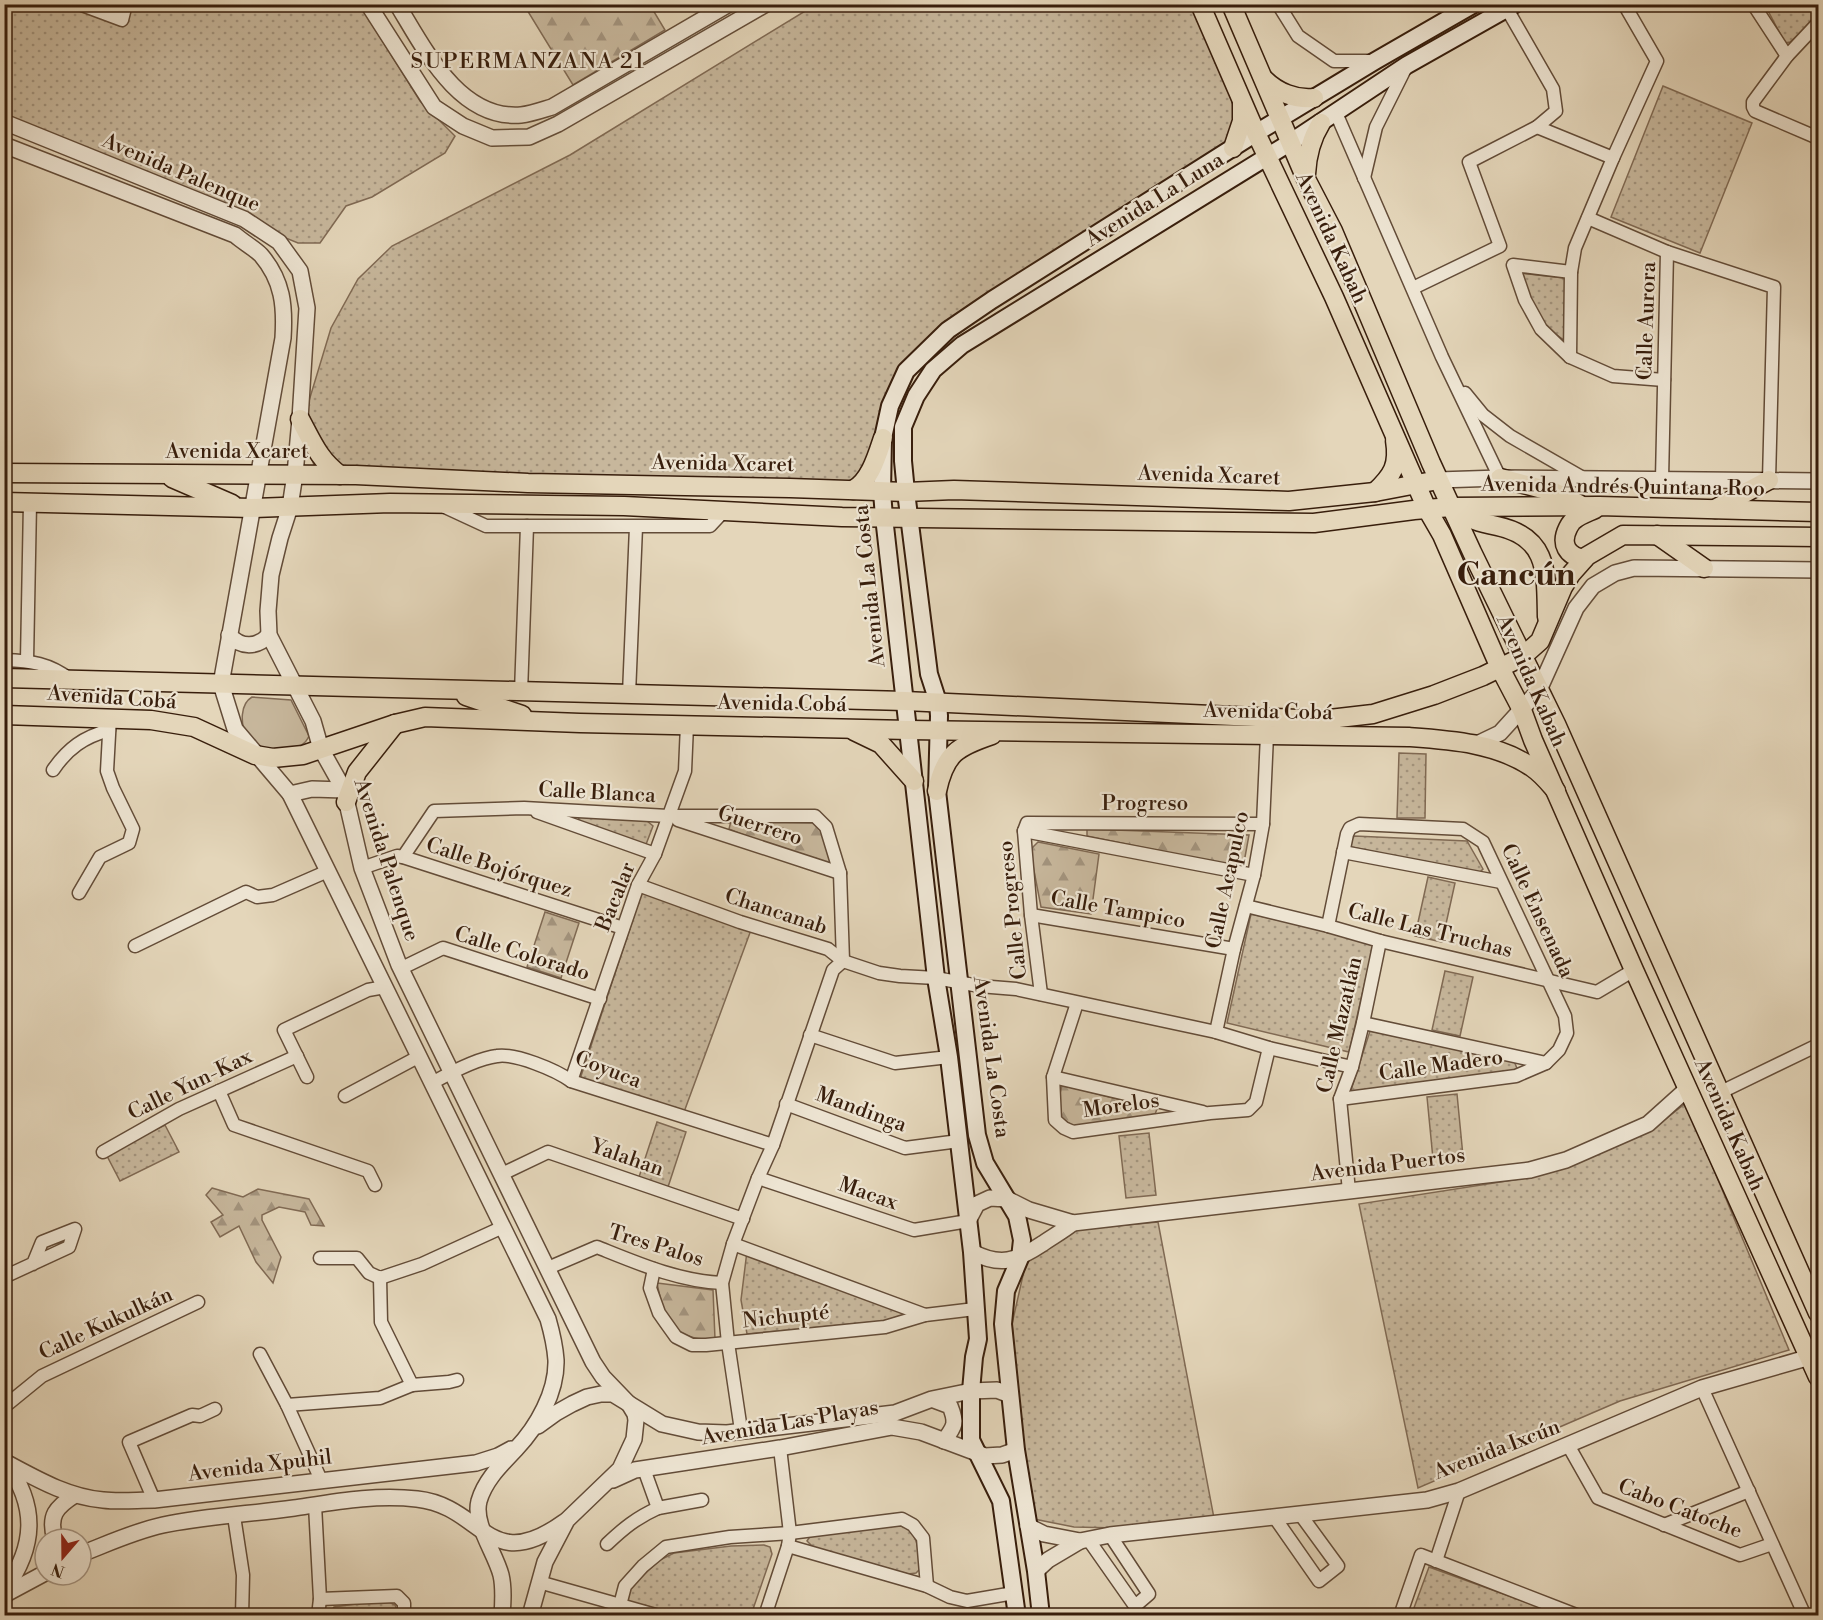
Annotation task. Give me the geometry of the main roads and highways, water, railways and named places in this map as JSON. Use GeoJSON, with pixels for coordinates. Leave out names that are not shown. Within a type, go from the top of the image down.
{"type":"FeatureCollection","features":[{"type":"Feature","properties":{"kind":"main road","name":"Avenida Kabah"},"geometry":{"type":"LineString","coordinates":[[1200,4],[1256,133],[1334,297],[1427,508],[1442,535],[1500,668],[1522,710],[1634,970],[1818,1377]]}},
{"type":"Feature","properties":{"kind":"main road","name":"Avenida La Luna"},"geometry":{"type":"LineString","coordinates":[[882,492],[883,438],[890,406],[906,371],[948,330],[1256,133],[1474,4]]}},
{"type":"Feature","properties":{"kind":"main road","name":"Avenida Kabah"},"geometry":{"type":"LineString","coordinates":[[1234,7],[1306,179],[1333,231],[1438,480],[1539,690],[1818,1313]]}},
{"type":"Feature","properties":{"kind":"main road","name":"Avenida La Luna"},"geometry":{"type":"LineString","coordinates":[[906,492],[903,428],[916,396],[933,370],[962,345],[1291,142],[1407,65],[1511,7]]}},
{"type":"Feature","properties":{"kind":"main road"},"geometry":{"type":"LineString","coordinates":[[1264,80],[1272,87],[1287,94],[1305,99],[1314,98]]}},
{"type":"Feature","properties":{"kind":"main road"},"geometry":{"type":"LineString","coordinates":[[1233,148],[1242,121],[1242,98]]}},
{"type":"Feature","properties":{"kind":"main road"},"geometry":{"type":"LineString","coordinates":[[1306,179],[1307,160],[1313,136],[1329,118]]}},
{"type":"Feature","properties":{"kind":"main road"},"geometry":{"type":"LineString","coordinates":[[1173,186],[1184,194],[1186,207]]}},
{"type":"Feature","properties":{"kind":"main road"},"geometry":{"type":"LineString","coordinates":[[890,406],[910,412]]}},
{"type":"Feature","properties":{"kind":"main road"},"geometry":{"type":"LineString","coordinates":[[300,419],[315,448],[328,466],[340,475]]}},
{"type":"Feature","properties":{"kind":"main road"},"geometry":{"type":"LineString","coordinates":[[1375,492],[1387,480],[1397,456],[1393,429]]}},
{"type":"Feature","properties":{"kind":"main road"},"geometry":{"type":"LineString","coordinates":[[853,490],[860,487],[875,461],[883,438]]}},
{"type":"Feature","properties":{"kind":"main road","name":"Avenida Xcaret"},"geometry":{"type":"LineString","coordinates":[[4,473],[295,474],[528,483],[882,492],[954,490],[1288,501],[1375,492],[1438,480]]}},
{"type":"Feature","properties":{"kind":"main road"},"geometry":{"type":"LineString","coordinates":[[164,474],[246,507]]}},
{"type":"Feature","properties":{"kind":"main road"},"geometry":{"type":"LineString","coordinates":[[1500,478],[1554,492],[1591,506]]}},
{"type":"Feature","properties":{"kind":"main road"},"geometry":{"type":"LineString","coordinates":[[1713,510],[1768,480]]}},
{"type":"Feature","properties":{"kind":"main road"},"geometry":{"type":"LineString","coordinates":[[462,504],[528,483]]}},
{"type":"Feature","properties":{"kind":"main road","name":"Avenida La Costa"},"geometry":{"type":"LineString","coordinates":[[882,492],[936,978],[949,1057],[972,1252],[978,1339],[971,1391],[971,1440],[1001,1501],[1011,1573]]}},
{"type":"Feature","properties":{"kind":"main road","name":"Avenida La Costa"},"geometry":{"type":"LineString","coordinates":[[906,492],[929,674],[938,702],[937,794],[977,1135],[986,1163],[1017,1216],[1022,1240],[1020,1258],[1006,1291],[1003,1324],[1016,1450],[1041,1616]]}},
{"type":"Feature","properties":{"kind":"main road"},"geometry":{"type":"LineString","coordinates":[[1209,520],[1288,501]]}},
{"type":"Feature","properties":{"kind":"main road","name":"Avenida Xcaret"},"geometry":{"type":"LineString","coordinates":[[4,502],[246,507],[438,503],[624,506],[884,518],[1314,523],[1427,508]]}},
{"type":"Feature","properties":{"kind":"main road"},"geometry":{"type":"LineString","coordinates":[[1584,559],[1570,553],[1565,547],[1565,537],[1573,520],[1591,506]]}},
{"type":"Feature","properties":{"kind":"main road","name":"Avenida Andrés Quintana Roo"},"geometry":{"type":"LineString","coordinates":[[1427,508],[1591,506],[1818,512]]}},
{"type":"Feature","properties":{"kind":"main road"},"geometry":{"type":"LineString","coordinates":[[1451,507],[1465,517],[1514,530],[1533,545],[1545,568],[1547,622]]}},
{"type":"Feature","properties":{"kind":"main road"},"geometry":{"type":"LineString","coordinates":[[1500,668],[1522,657],[1540,641],[1563,587],[1584,559],[1623,534],[1818,537]]}},
{"type":"Feature","properties":{"kind":"main road"},"geometry":{"type":"LineString","coordinates":[[1657,535],[1704,568]]}},
{"type":"Feature","properties":{"kind":"main road","name":"Avenida Cobá"},"geometry":{"type":"LineString","coordinates":[[4,678],[938,702],[1321,720],[1373,714],[1434,695],[1500,668]]}},
{"type":"Feature","properties":{"kind":"main road"},"geometry":{"type":"LineString","coordinates":[[447,690],[541,721]]}},
{"type":"Feature","properties":{"kind":"main road"},"geometry":{"type":"LineString","coordinates":[[707,725],[742,697]]}},
{"type":"Feature","properties":{"kind":"main road"},"geometry":{"type":"LineString","coordinates":[[1068,732],[1123,711]]}},
{"type":"Feature","properties":{"kind":"main road","name":"Avenida Cobá"},"geometry":{"type":"LineString","coordinates":[[4,715],[109,724],[151,720],[194,727],[255,755],[282,758],[321,749],[395,724],[425,717],[909,730],[1412,737],[1477,744],[1514,757],[1535,768],[1556,791]]}},
{"type":"Feature","properties":{"kind":"main road"},"geometry":{"type":"LineString","coordinates":[[1321,720],[1354,736]]}},
{"type":"Feature","properties":{"kind":"main road"},"geometry":{"type":"LineString","coordinates":[[345,796],[357,772],[395,724]]}},
{"type":"Feature","properties":{"kind":"main road"},"geometry":{"type":"LineString","coordinates":[[850,728],[881,744],[915,790],[926,794],[937,794],[941,773],[949,759],[960,748],[1003,731]]}},
{"type":"Feature","properties":{"kind":"main road"},"geometry":{"type":"LineString","coordinates":[[1017,1616],[1011,1573],[1025,1575],[1036,1571]]}},
{"type":"Feature","properties":{"kind":"district","name":"SUPERMANZANA 21"},"geometry":{"type":"Point","coordinates":[528,61]}},
{"type":"Feature","properties":{"kind":"district","name":"Cancún"},"geometry":{"type":"Point","coordinates":[1516,575]}}]}
